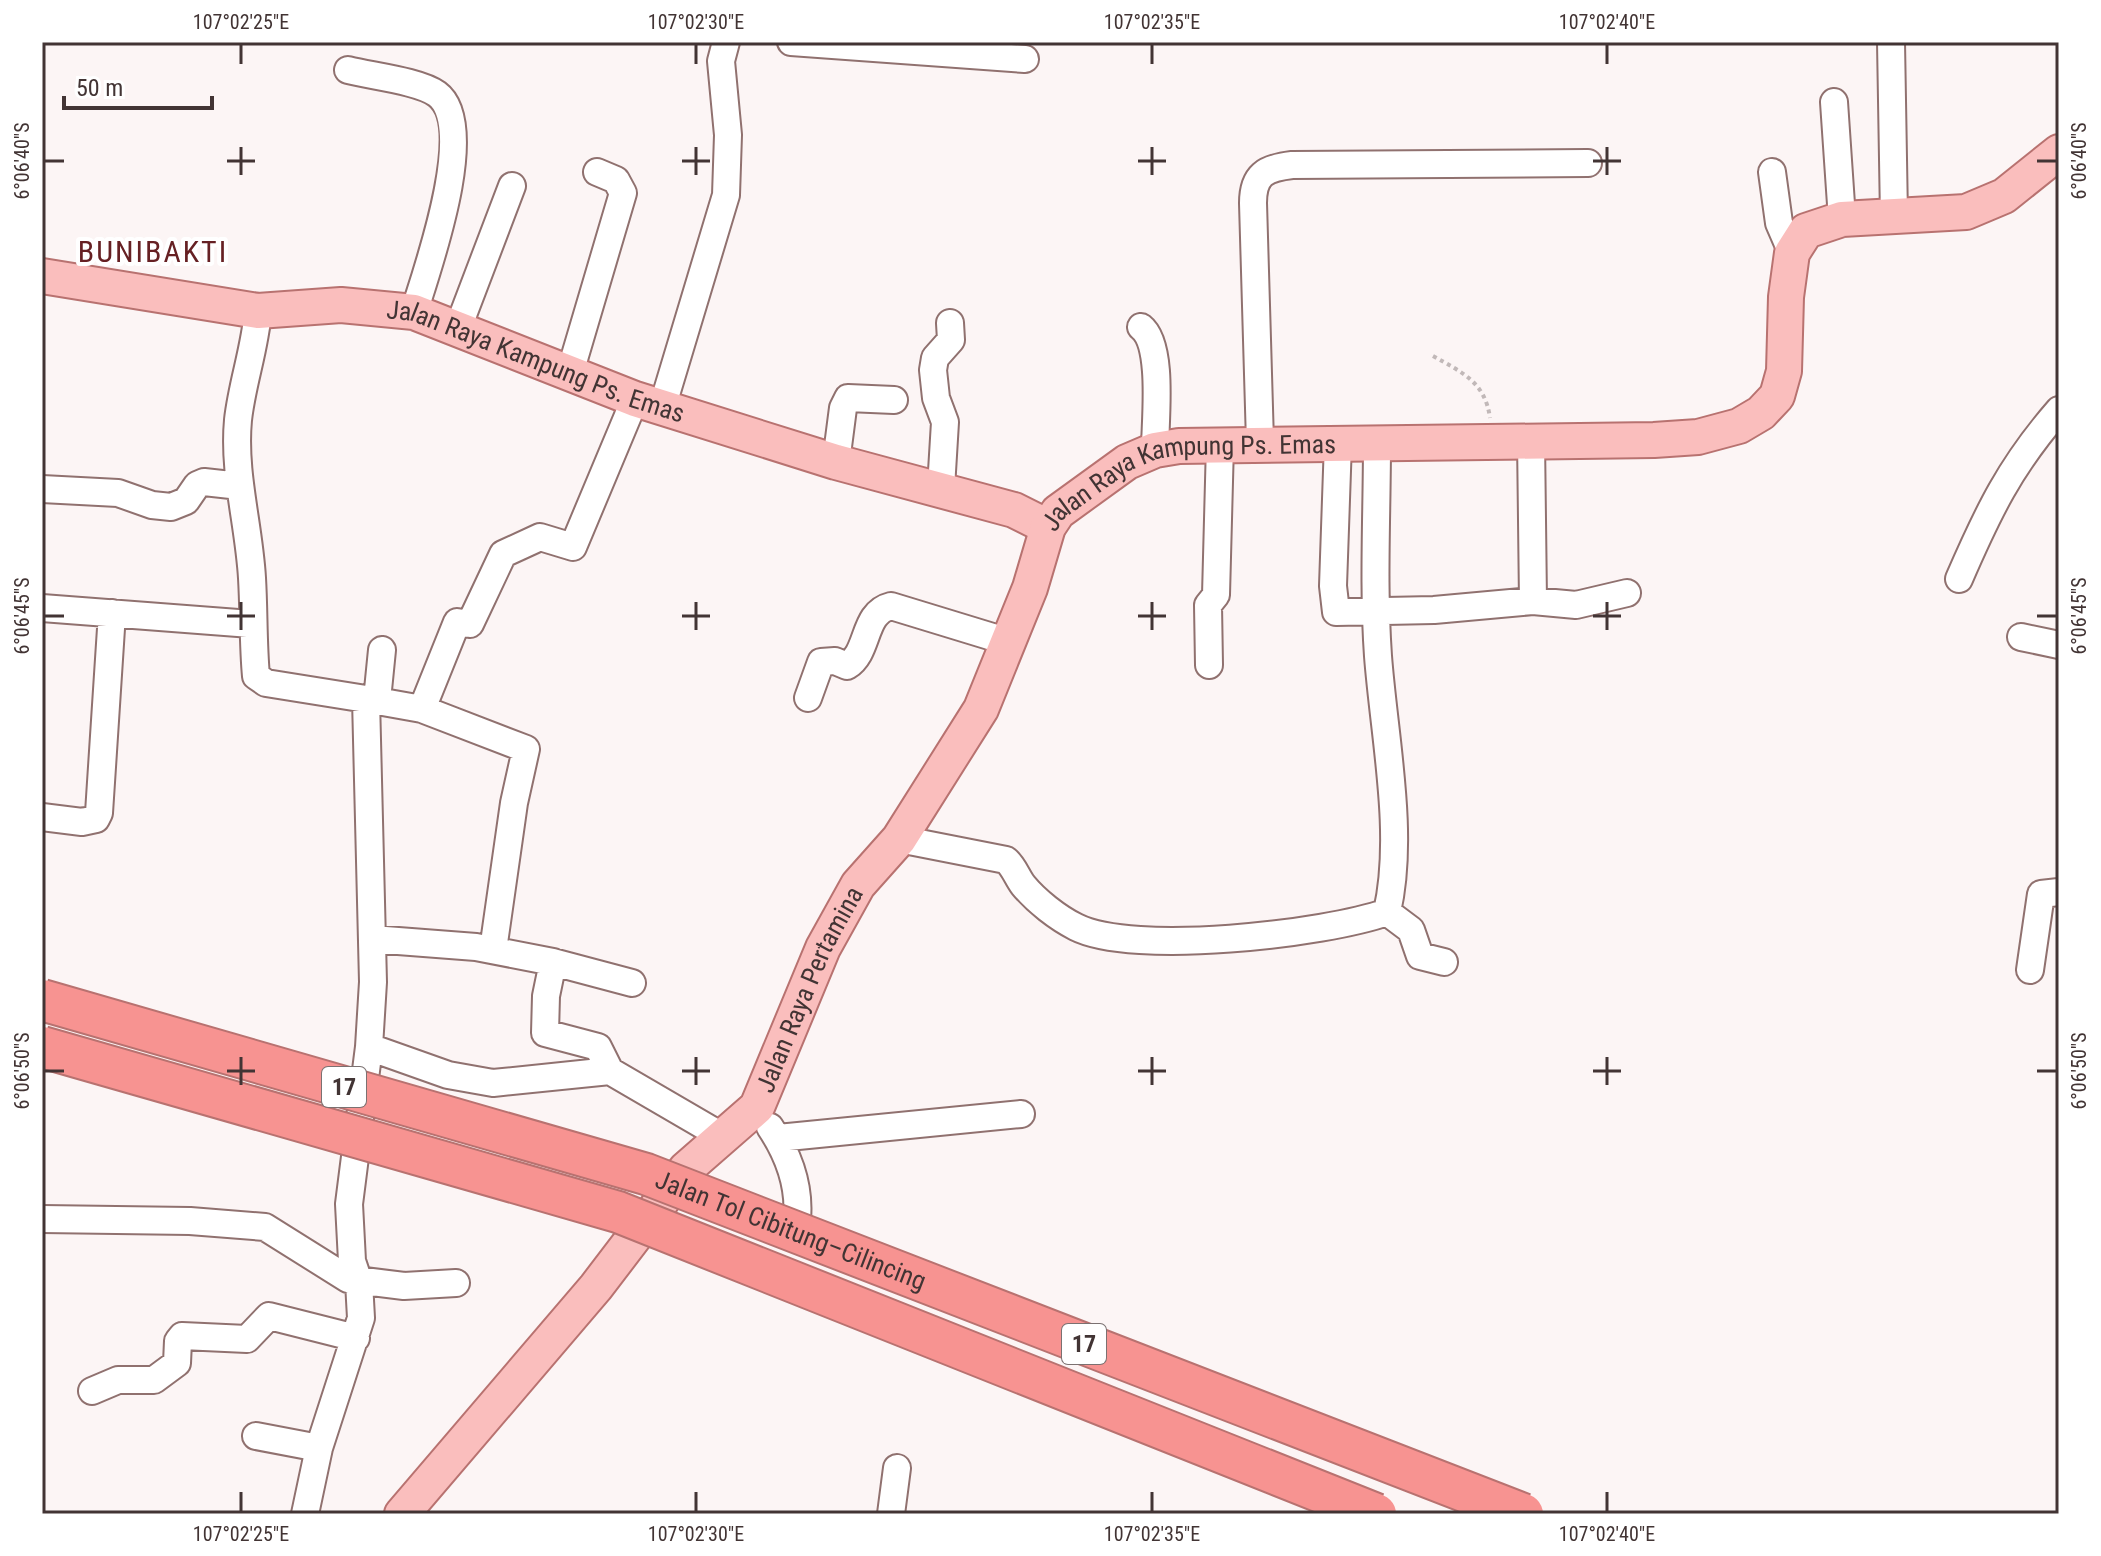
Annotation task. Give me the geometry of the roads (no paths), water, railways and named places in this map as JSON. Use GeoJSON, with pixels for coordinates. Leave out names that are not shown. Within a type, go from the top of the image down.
{"type":"FeatureCollection","features":[{"type":"Feature","properties":{"kind":"highway","name":"Jalan Tol Cibitung–Cilincing"},"geometry":{"type":"LineString","coordinates":[[42,1000],[646,1174],[1523,1514]]}},
{"type":"Feature","properties":{"kind":"highway","name":"Jalan Tol Cibitung–Cilincing"},"geometry":{"type":"LineString","coordinates":[[42,1047],[618,1212],[1376,1514]]}},
{"type":"Feature","properties":{"kind":"main road"},"geometry":{"type":"LineString","coordinates":[[1792,253],[1806,231],[1842,219],[1966,212],[2004,196],[2056,162]]}},
{"type":"Feature","properties":{"kind":"main road","name":"Jalan Raya Kampung Ps. Emas"},"geometry":{"type":"LineString","coordinates":[[42,276],[258,311],[341,305],[414,312],[569,376],[648,404],[836,462],[1014,510],[1048,527],[1058,512],[1086,490],[1127,462],[1155,450],[1260,442],[1698,437],[1739,426],[1761,413],[1777,396],[1783,377],[1792,253]]}},
{"type":"Feature","properties":{"kind":"main road","name":"Jalan Raya Pertamina"},"geometry":{"type":"LineString","coordinates":[[402,1514],[596,1287],[686,1169],[757,1107],[823,948],[858,885],[899,839],[981,709],[1009,642],[1048,527]]}},
{"type":"Feature","properties":{"kind":"street"},"geometry":{"type":"LineString","coordinates":[[422,709],[457,622],[470,624],[503,554],[540,537],[573,547],[648,404],[726,195],[728,135],[721,61],[726,42]]}},
{"type":"Feature","properties":{"kind":"street"},"geometry":{"type":"LineString","coordinates":[[791,42],[1025,59]]}},
{"type":"Feature","properties":{"kind":"street"},"geometry":{"type":"LineString","coordinates":[[1891,42],[1894,217]]}},
{"type":"Feature","properties":{"kind":"street"},"geometry":{"type":"LineString","coordinates":[[348,70],[427,89],[444,102],[451,117],[451,177],[414,312]]}},
{"type":"Feature","properties":{"kind":"street"},"geometry":{"type":"LineString","coordinates":[[1834,102],[1842,219]]}},
{"type":"Feature","properties":{"kind":"street"},"geometry":{"type":"LineString","coordinates":[[1260,442],[1253,184],[1261,174],[1271,167],[1292,165],[1588,163]]}},
{"type":"Feature","properties":{"kind":"street"},"geometry":{"type":"LineString","coordinates":[[569,376],[623,193],[616,180],[597,172]]}},
{"type":"Feature","properties":{"kind":"street"},"geometry":{"type":"LineString","coordinates":[[1772,172],[1779,223],[1792,253]]}},
{"type":"Feature","properties":{"kind":"street"},"geometry":{"type":"LineString","coordinates":[[458,328],[512,186]]}},
{"type":"Feature","properties":{"kind":"street"},"geometry":{"type":"LineString","coordinates":[[258,311],[254,353],[239,418],[240,486],[252,579],[251,624],[256,676],[266,683],[422,709],[526,749],[514,803],[493,950]]}},
{"type":"Feature","properties":{"kind":"street"},"geometry":{"type":"LineString","coordinates":[[941,488],[945,422],[936,398],[933,370],[935,358],[951,340],[950,323]]}},
{"type":"Feature","properties":{"kind":"street"},"geometry":{"type":"LineString","coordinates":[[1141,327],[1148,333],[1155,363],[1155,450]]}},
{"type":"Feature","properties":{"kind":"street"},"geometry":{"type":"LineString","coordinates":[[836,462],[843,408],[848,398],[894,400]]}},
{"type":"Feature","properties":{"kind":"street"},"geometry":{"type":"LineString","coordinates":[[1959,579],[1987,515],[2023,452],[2059,410]]}},
{"type":"Feature","properties":{"kind":"street"},"geometry":{"type":"LineString","coordinates":[[1531,439],[1533,601]]}},
{"type":"Feature","properties":{"kind":"street"},"geometry":{"type":"LineString","coordinates":[[1338,442],[1333,608],[1336,612],[1377,613],[1533,601],[1576,605],[1627,593]]}},
{"type":"Feature","properties":{"kind":"street"},"geometry":{"type":"LineString","coordinates":[[1377,442],[1377,613],[1392,808],[1391,895],[1387,912]]}},
{"type":"Feature","properties":{"kind":"street"},"geometry":{"type":"LineString","coordinates":[[1209,665],[1208,605],[1216,595],[1220,444]]}},
{"type":"Feature","properties":{"kind":"street"},"geometry":{"type":"LineString","coordinates":[[42,489],[118,493],[152,505],[171,507],[186,501],[197,485],[204,482],[240,486]]}},
{"type":"Feature","properties":{"kind":"street"},"geometry":{"type":"LineString","coordinates":[[808,698],[821,662],[827,660],[847,666],[855,661],[874,617],[891,606],[1009,642]]}},
{"type":"Feature","properties":{"kind":"street"},"geometry":{"type":"LineString","coordinates":[[42,608],[251,624]]}},
{"type":"Feature","properties":{"kind":"street"},"geometry":{"type":"LineString","coordinates":[[42,817],[82,822],[96,819],[99,813],[112,613]]}},
{"type":"Feature","properties":{"kind":"street"},"geometry":{"type":"LineString","coordinates":[[2021,637],[2059,645]]}},
{"type":"Feature","properties":{"kind":"street"},"geometry":{"type":"LineString","coordinates":[[305,1514],[319,1448],[361,1318],[359,1282],[352,1261],[349,1204],[369,1047],[372,699],[382,650]]}},
{"type":"Feature","properties":{"kind":"street"},"geometry":{"type":"LineString","coordinates":[[899,839],[1006,860],[1034,898],[1073,926],[1116,939],[1196,941],[1300,929],[1387,912],[1411,930],[1420,956],[1444,962]]}},
{"type":"Feature","properties":{"kind":"street"},"geometry":{"type":"LineString","coordinates":[[2030,970],[2041,894],[2059,892]]}},
{"type":"Feature","properties":{"kind":"street"},"geometry":{"type":"LineString","coordinates":[[372,939],[493,950],[632,983]]}},
{"type":"Feature","properties":{"kind":"street"},"geometry":{"type":"LineString","coordinates":[[553,962],[545,1033],[598,1047],[610,1071],[725,1138]]}},
{"type":"Feature","properties":{"kind":"street"},"geometry":{"type":"LineString","coordinates":[[369,1047],[448,1075],[493,1083],[610,1071]]}},
{"type":"Feature","properties":{"kind":"street"},"geometry":{"type":"LineString","coordinates":[[757,1107],[778,1138],[796,1184],[797,1219]]}},
{"type":"Feature","properties":{"kind":"street"},"geometry":{"type":"LineString","coordinates":[[778,1138],[1021,1114]]}},
{"type":"Feature","properties":{"kind":"street"},"geometry":{"type":"LineString","coordinates":[[42,1219],[190,1221],[265,1227],[342,1277],[359,1282],[404,1286],[456,1283]]}},
{"type":"Feature","properties":{"kind":"street"},"geometry":{"type":"LineString","coordinates":[[92,1391],[118,1380],[154,1380],[177,1363],[178,1341],[182,1336],[247,1339],[269,1316],[356,1338]]}},
{"type":"Feature","properties":{"kind":"street"},"geometry":{"type":"LineString","coordinates":[[256,1436],[319,1448]]}},
{"type":"Feature","properties":{"kind":"street"},"geometry":{"type":"LineString","coordinates":[[891,1514],[897,1468]]}},
{"type":"Feature","properties":{"kind":"district","name":"BUNIBAKTI"},"geometry":{"type":"Point","coordinates":[153,252]}}]}
